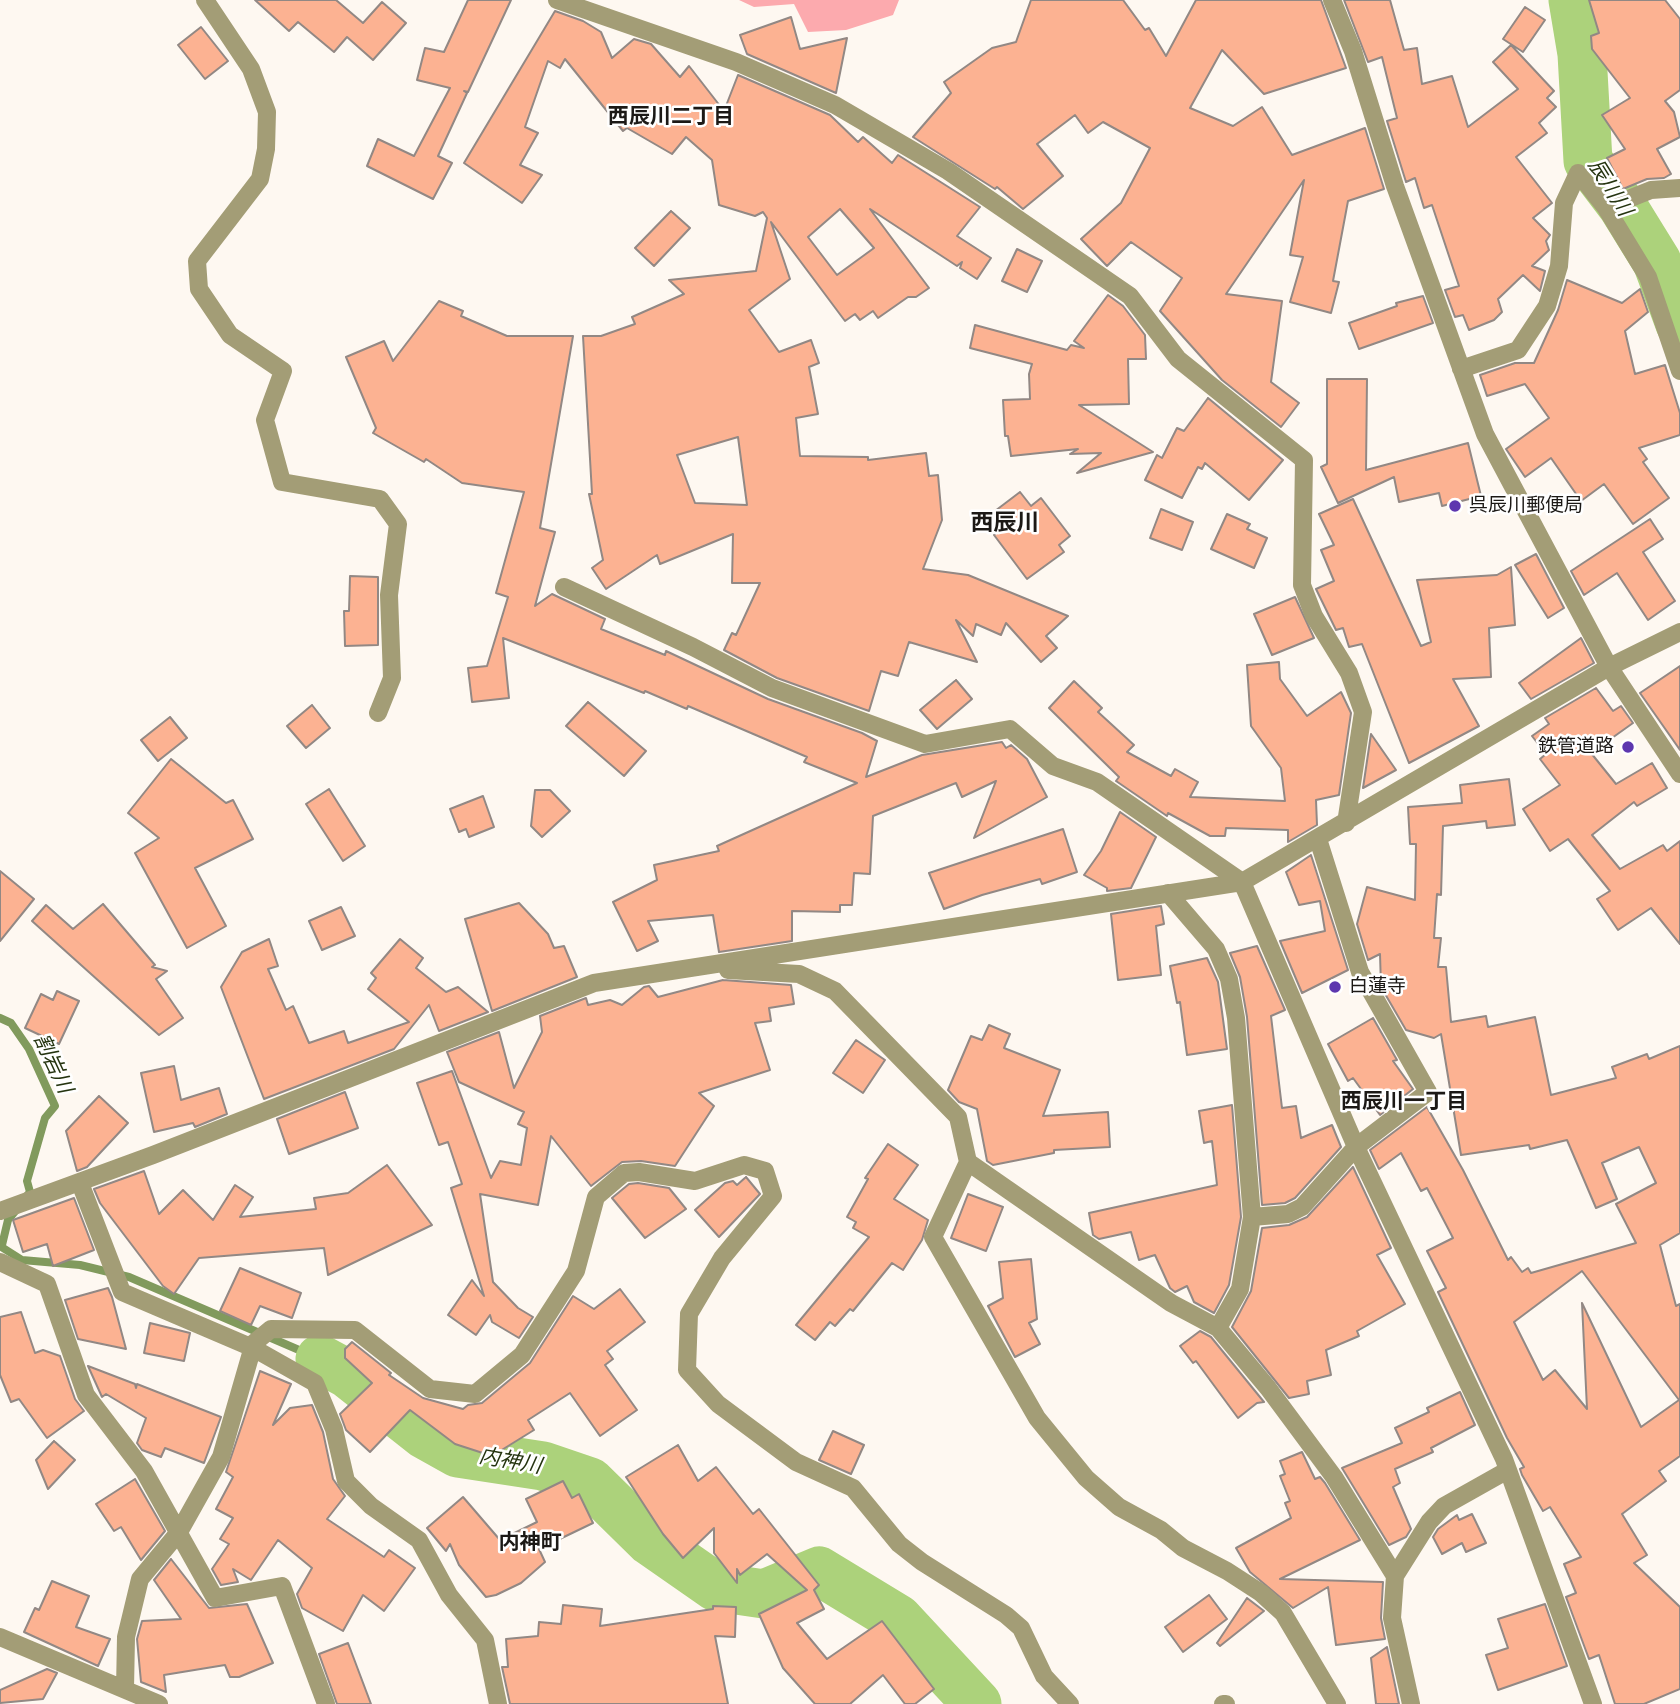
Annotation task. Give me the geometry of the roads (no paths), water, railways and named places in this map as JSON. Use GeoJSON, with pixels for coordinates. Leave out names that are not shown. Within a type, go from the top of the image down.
{"type":"FeatureCollection","features":[{"type":"Feature","properties":{"kind":"street"},"geometry":{"type":"LineString","coordinates":[[205,0],[251,69],[267,112],[266,149],[260,179],[197,261],[199,289],[230,335],[283,371],[265,420],[282,482],[380,499],[398,524],[389,595],[392,678],[378,713]]}},
{"type":"Feature","properties":{"kind":"street"},"geometry":{"type":"LineString","coordinates":[[557,0],[736,62],[835,105],[948,171],[1130,296],[1178,359],[1304,460],[1302,585],[1314,616],[1349,673],[1363,712],[1346,823]]}},
{"type":"Feature","properties":{"kind":"street"},"geometry":{"type":"LineString","coordinates":[[1332,0],[1353,51],[1395,186],[1485,434],[1609,667],[1680,774]]}},
{"type":"Feature","properties":{"kind":"street"},"geometry":{"type":"LineString","coordinates":[[1461,369],[1518,350],[1547,306],[1559,266],[1564,203],[1578,173],[1606,208],[1648,277],[1680,371]]}},
{"type":"Feature","properties":{"kind":"street"},"geometry":{"type":"LineString","coordinates":[[1606,208],[1651,190],[1680,188]]}},
{"type":"Feature","properties":{"kind":"street"},"geometry":{"type":"LineString","coordinates":[[564,587],[693,647],[772,688],[925,744],[1010,729],[1053,766],[1097,782],[1242,882],[1356,1147],[1508,1470],[1592,1704]]}},
{"type":"Feature","properties":{"kind":"street"},"geometry":{"type":"LineString","coordinates":[[5,1209],[80,1183],[594,983],[1242,882],[1609,667],[1680,632]]}},
{"type":"Feature","properties":{"kind":"street"},"geometry":{"type":"LineString","coordinates":[[1252,1217],[1288,1214],[1302,1207],[1356,1147],[1428,1092],[1360,972],[1318,839]]}},
{"type":"Feature","properties":{"kind":"street"},"geometry":{"type":"LineString","coordinates":[[1168,893],[1216,949],[1229,979],[1236,1018],[1252,1217],[1240,1289],[1218,1328]]}},
{"type":"Feature","properties":{"kind":"street"},"geometry":{"type":"LineString","coordinates":[[693,968],[799,974],[835,991],[958,1117],[968,1162],[933,1237],[1037,1418],[1086,1478],[1119,1507],[1261,1593],[1283,1614],[1337,1704]]}},
{"type":"Feature","properties":{"kind":"street"},"geometry":{"type":"LineString","coordinates":[[968,1162],[1171,1303],[1218,1328],[1268,1388],[1334,1477],[1395,1576]]}},
{"type":"Feature","properties":{"kind":"street"},"geometry":{"type":"LineString","coordinates":[[139,1698],[126,1637],[140,1579],[179,1532],[221,1457],[253,1346],[268,1331],[355,1330],[430,1389],[475,1394],[522,1355],[576,1271],[596,1197],[624,1173],[639,1172],[695,1181],[744,1165],[765,1171],[773,1196],[722,1258],[689,1314],[687,1370],[718,1404],[796,1462],[827,1479],[853,1488],[899,1544],[914,1556],[1006,1615],[1021,1628],[1044,1676],[1070,1704]]}},
{"type":"Feature","properties":{"kind":"street"},"geometry":{"type":"LineString","coordinates":[[80,1183],[122,1292],[253,1346],[315,1383],[334,1429],[346,1481],[371,1506],[419,1540],[449,1595],[485,1640],[498,1704]]}},
{"type":"Feature","properties":{"kind":"street"},"geometry":{"type":"LineString","coordinates":[[0,1262],[47,1284],[86,1395],[144,1471],[215,1598],[282,1586],[326,1704]]}},
{"type":"Feature","properties":{"kind":"street"},"geometry":{"type":"LineString","coordinates":[[1410,1704],[1392,1618],[1395,1576],[1429,1522],[1444,1506],[1508,1470]]}},
{"type":"Feature","properties":{"kind":"street"},"geometry":{"type":"LineString","coordinates":[[0,1637],[139,1698]]}},
{"type":"Feature","properties":{"kind":"waterway","name":"辰川川"},"geometry":{"type":"LineString","coordinates":[[1573,0],[1582,54],[1588,161],[1623,207],[1657,262],[1680,324]]}},
{"type":"Feature","properties":{"kind":"waterway","name":"割岩川"},"geometry":{"type":"LineString","coordinates":[[0,1018],[11,1023],[29,1049],[55,1106],[45,1118],[27,1181],[30,1192],[25,1198]]}},
{"type":"Feature","properties":{"kind":"waterway","name":"割岩川"},"geometry":{"type":"LineString","coordinates":[[2,1245],[8,1220],[17,1209]]}},
{"type":"Feature","properties":{"kind":"waterway","name":"内神川"},"geometry":{"type":"LineString","coordinates":[[0,1246],[22,1260],[80,1265],[129,1277],[320,1359]]}},
{"type":"Feature","properties":{"kind":"waterway","name":"内神川"},"geometry":{"type":"LineString","coordinates":[[320,1359],[348,1374],[424,1434],[458,1453],[543,1466],[590,1482],[650,1541],[716,1587],[764,1594],[819,1571],[898,1619],[977,1704]]}},
{"type":"Feature","properties":{"kind":"place","name":"呉辰川郵便局"},"geometry":{"type":"Point","coordinates":[1455,506]}},
{"type":"Feature","properties":{"kind":"place","name":"鉄管道路"},"geometry":{"type":"Point","coordinates":[1628,747]}},
{"type":"Feature","properties":{"kind":"place","name":"白蓮寺"},"geometry":{"type":"Point","coordinates":[1335,987]}},
{"type":"Feature","properties":{"kind":"district","name":"西辰川二丁目"},"geometry":{"type":"Point","coordinates":[671,118]}},
{"type":"Feature","properties":{"kind":"district","name":"西辰川"},"geometry":{"type":"Point","coordinates":[1005,524]}},
{"type":"Feature","properties":{"kind":"district","name":"西辰川一丁目"},"geometry":{"type":"Point","coordinates":[1404,1103]}},
{"type":"Feature","properties":{"kind":"district","name":"内神町"},"geometry":{"type":"Point","coordinates":[530,1544]}}]}
